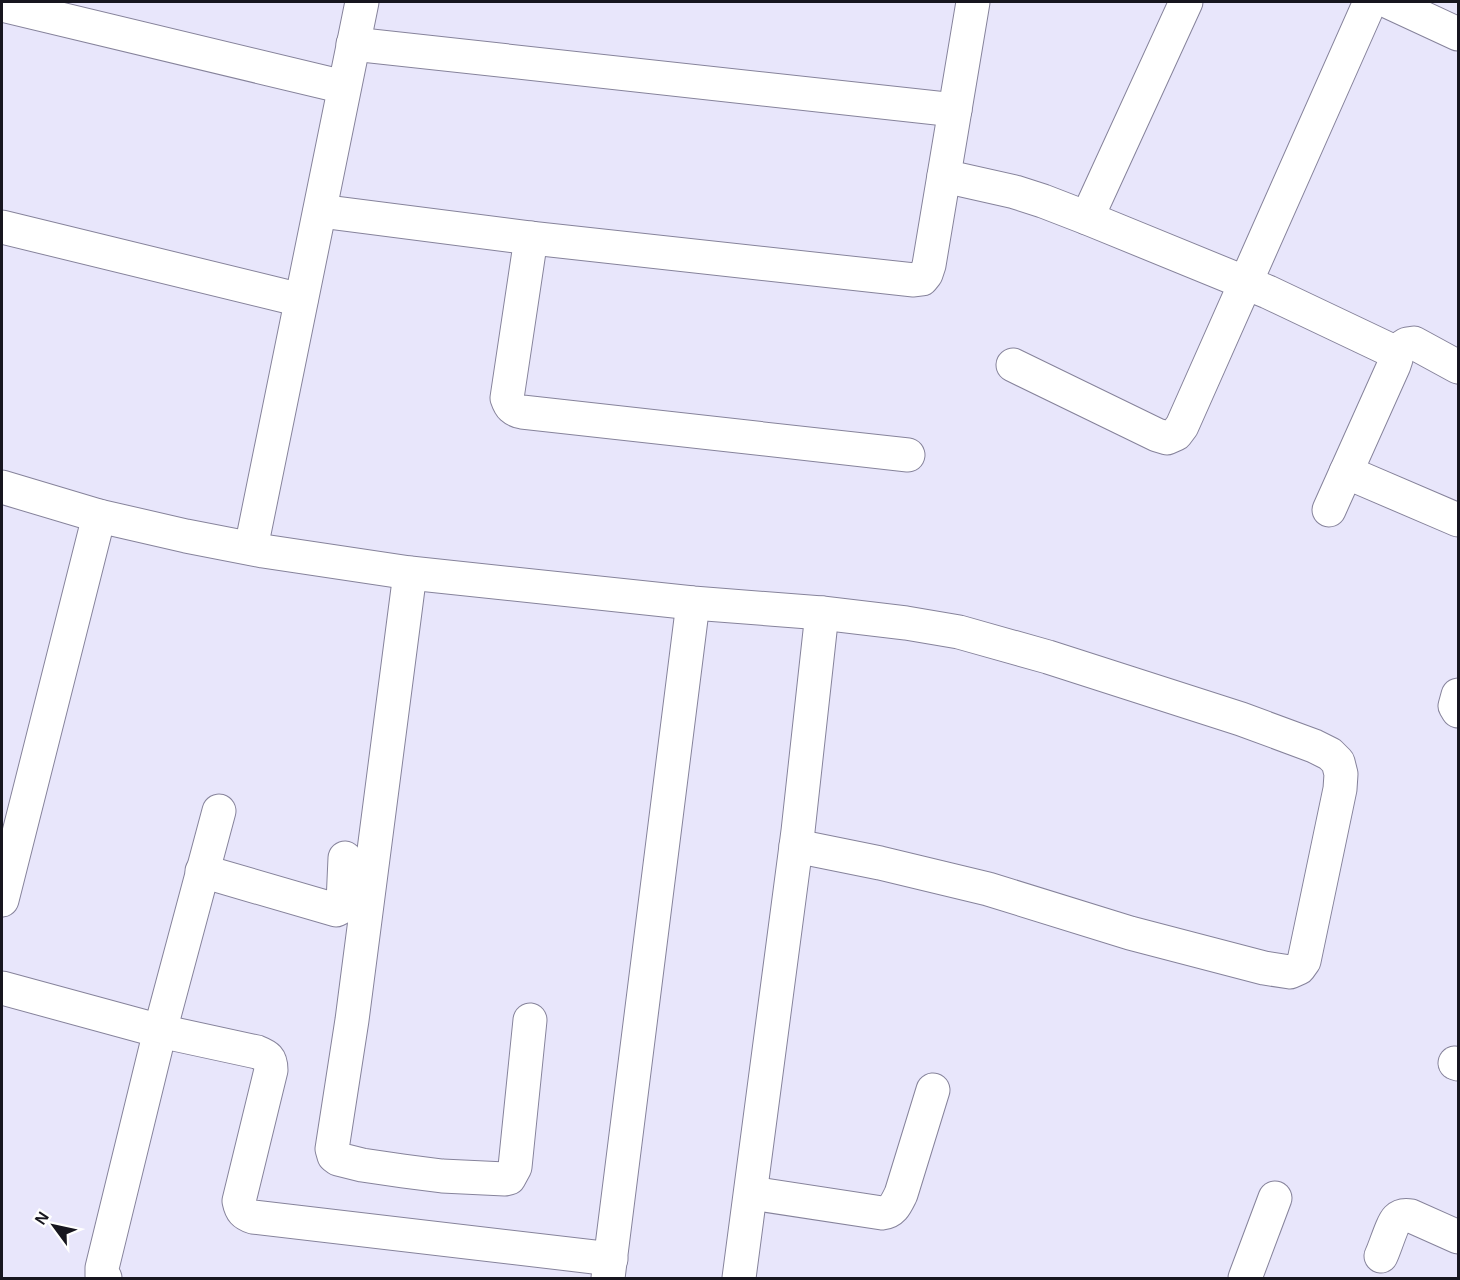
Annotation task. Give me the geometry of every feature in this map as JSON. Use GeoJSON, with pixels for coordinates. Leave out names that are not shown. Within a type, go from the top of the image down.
{"type":"FeatureCollection","features":[{"type":"Feature","properties":{"kind":"street"},"geometry":{"type":"LineString","coordinates":[[251,548],[362,2]]}},
{"type":"Feature","properties":{"kind":"street"},"geometry":{"type":"LineString","coordinates":[[320,211],[531,238],[914,280],[922,279],[927,274],[929,265],[973,2]]}},
{"type":"Feature","properties":{"kind":"street"},"geometry":{"type":"LineString","coordinates":[[1088,218],[1186,2]]}},
{"type":"Feature","properties":{"kind":"street"},"geometry":{"type":"LineString","coordinates":[[1013,365],[1157,435],[1167,438],[1176,434],[1182,426],[1370,2]]}},
{"type":"Feature","properties":{"kind":"street"},"geometry":{"type":"LineString","coordinates":[[1389,2],[1458,34]]}},
{"type":"Feature","properties":{"kind":"street"},"geometry":{"type":"LineString","coordinates":[[2,5],[344,87]]}},
{"type":"Feature","properties":{"kind":"street"},"geometry":{"type":"LineString","coordinates":[[353,44],[956,110]]}},
{"type":"Feature","properties":{"kind":"street"},"geometry":{"type":"LineString","coordinates":[[944,176],[1015,192],[1088,218],[1268,292],[1393,353],[1396,359],[1394,365],[1329,510]]}},
{"type":"Feature","properties":{"kind":"street"},"geometry":{"type":"LineString","coordinates":[[2,227],[301,300]]}},
{"type":"Feature","properties":{"kind":"street"},"geometry":{"type":"LineString","coordinates":[[531,238],[507,398],[514,410],[908,455]]}},
{"type":"Feature","properties":{"kind":"street"},"geometry":{"type":"LineString","coordinates":[[1393,353],[1407,344],[1414,343],[1458,367]]}},
{"type":"Feature","properties":{"kind":"street"},"geometry":{"type":"LineString","coordinates":[[1346,472],[1458,520]]}},
{"type":"Feature","properties":{"kind":"street"},"geometry":{"type":"LineString","coordinates":[[2,487],[99,516],[186,536],[410,573],[906,623],[968,634],[1048,657],[1241,719],[1314,746],[1330,754],[1338,762],[1341,774],[1340,789],[1304,961],[1299,968],[1290,972],[1280,972],[1130,933],[988,889],[796,846]]}},
{"type":"Feature","properties":{"kind":"street"},"geometry":{"type":"LineString","coordinates":[[2,900],[99,516]]}},
{"type":"Feature","properties":{"kind":"street"},"geometry":{"type":"LineString","coordinates":[[410,573],[352,1020],[332,1149],[334,1156],[362,1165],[442,1176],[509,1178],[515,1167],[530,1020]]}},
{"type":"Feature","properties":{"kind":"street"},"geometry":{"type":"LineString","coordinates":[[2,988],[160,1031],[266,1055],[271,1062],[271,1070],[239,1201],[240,1209],[245,1214],[609,1269],[693,603]]}},
{"type":"Feature","properties":{"kind":"street"},"geometry":{"type":"LineString","coordinates":[[739,1278],[796,846],[822,614]]}},
{"type":"Feature","properties":{"kind":"street"},"geometry":{"type":"LineString","coordinates":[[1458,695],[1455,706],[1458,711]]}},
{"type":"Feature","properties":{"kind":"street"},"geometry":{"type":"LineString","coordinates":[[103,1278],[102,1268],[160,1031],[219,811]]}},
{"type":"Feature","properties":{"kind":"street"},"geometry":{"type":"LineString","coordinates":[[202,871],[336,909],[340,908],[343,903],[345,858]]}},
{"type":"Feature","properties":{"kind":"street"},"geometry":{"type":"LineString","coordinates":[[751,1193],[888,1213],[894,1208],[901,1194],[933,1090]]}},
{"type":"Feature","properties":{"kind":"street"},"geometry":{"type":"LineString","coordinates":[[1245,1278],[1275,1198]]}},
{"type":"Feature","properties":{"kind":"street"},"geometry":{"type":"LineString","coordinates":[[1381,1256],[1398,1217],[1406,1215],[1458,1237]]}}]}
